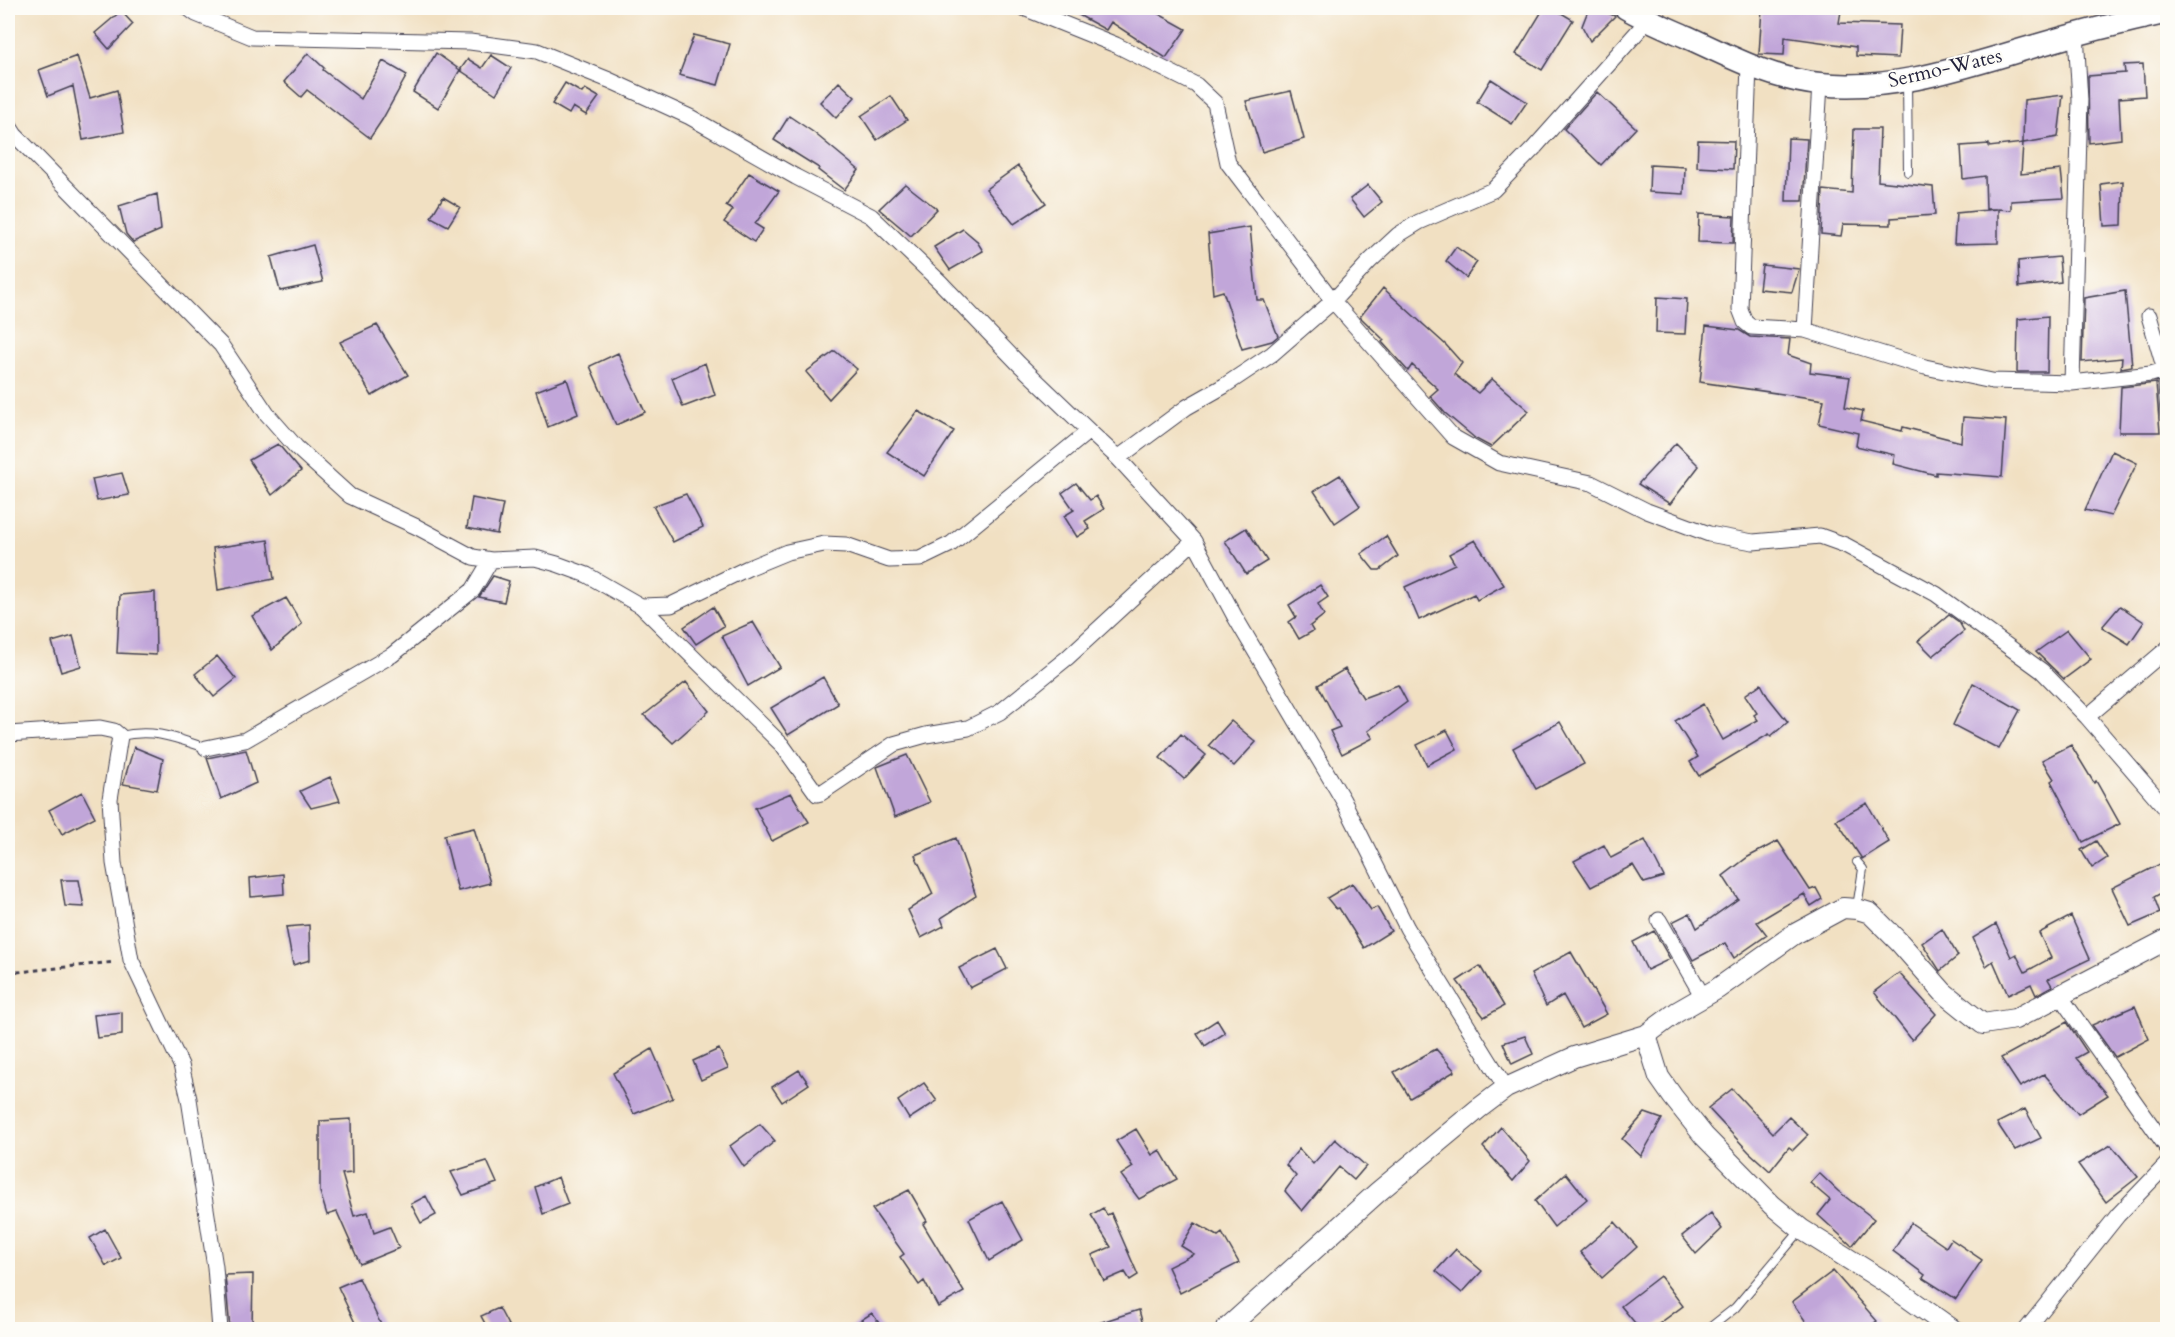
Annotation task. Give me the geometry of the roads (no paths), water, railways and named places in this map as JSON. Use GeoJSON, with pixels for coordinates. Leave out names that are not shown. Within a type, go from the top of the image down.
{"type":"FeatureCollection","features":[{"type":"Feature","properties":{"kind":"main road","name":"Sermo-Wates"},"geometry":{"type":"LineString","coordinates":[[1626,8],[1749,65],[1798,81],[1820,84],[1888,83],[1907,80],[1957,69],[2076,34],[2168,12]]}},
{"type":"Feature","properties":{"kind":"street"},"geometry":{"type":"LineString","coordinates":[[188,8],[196,14],[252,37],[471,42],[537,51],[609,80],[690,117],[871,216],[940,282],[1018,364],[1118,458],[1194,542],[1235,617],[1343,800],[1407,928],[1506,1088]]}},
{"type":"Feature","properties":{"kind":"street"},"geometry":{"type":"LineString","coordinates":[[1024,8],[1116,45],[1196,85],[1215,104],[1228,163],[1333,302],[1453,437],[1498,463],[1591,483],[1647,511],[1709,534],[1753,542],[1820,536],[1845,544],[1936,594],[2007,643],[2042,671],[2087,717],[2168,812]]}},
{"type":"Feature","properties":{"kind":"street"},"geometry":{"type":"LineString","coordinates":[[1118,458],[1187,406],[1224,386],[1272,354],[1333,302],[1370,261],[1398,235],[1427,218],[1493,189],[1534,148],[1649,20]]}},
{"type":"Feature","properties":{"kind":"street"},"geometry":{"type":"LineString","coordinates":[[2072,383],[2080,100],[2076,34]]}},
{"type":"Feature","properties":{"kind":"street"},"geometry":{"type":"LineString","coordinates":[[1749,65],[1740,309],[1741,316],[1751,327],[1805,330],[1925,367],[1992,381],[2072,383],[2151,374],[2166,369]]}},
{"type":"Feature","properties":{"kind":"street"},"geometry":{"type":"LineString","coordinates":[[1805,330],[1820,84]]}},
{"type":"Feature","properties":{"kind":"street"},"geometry":{"type":"LineString","coordinates":[[8,124],[15,135],[221,345],[267,414],[296,447],[350,496],[417,526],[473,557],[491,561],[535,558],[556,564],[596,579],[641,606],[782,745],[818,794],[894,744],[926,735],[968,728],[1000,712],[1067,658],[1194,542]]}},
{"type":"Feature","properties":{"kind":"street"},"geometry":{"type":"LineString","coordinates":[[2149,316],[2166,369],[2168,413]]}},
{"type":"Feature","properties":{"kind":"street"},"geometry":{"type":"LineString","coordinates":[[641,606],[671,605],[787,552],[824,544],[846,545],[889,560],[920,559],[951,544],[1089,431]]}},
{"type":"Feature","properties":{"kind":"street"},"geometry":{"type":"LineString","coordinates":[[207,748],[246,740],[392,655],[473,590],[491,561]]}},
{"type":"Feature","properties":{"kind":"street"},"geometry":{"type":"LineString","coordinates":[[2087,717],[2168,648]]}},
{"type":"Feature","properties":{"kind":"street"},"geometry":{"type":"LineString","coordinates":[[8,734],[100,728],[114,731],[120,736],[110,799],[114,863],[131,960],[181,1065],[189,1098],[213,1256],[220,1329]]}},
{"type":"Feature","properties":{"kind":"street"},"geometry":{"type":"LineString","coordinates":[[1225,1329],[1378,1192],[1506,1088],[1574,1057],[1646,1035],[1677,1012],[1717,989],[1793,935],[1843,908],[1870,913],[1943,992],[1983,1024],[2015,1019],[2168,939]]}},
{"type":"Feature","properties":{"kind":"street"},"geometry":{"type":"LineString","coordinates":[[1659,920],[1702,997]]}},
{"type":"Feature","properties":{"kind":"street"},"geometry":{"type":"LineString","coordinates":[[2060,996],[2168,1149]]}},
{"type":"Feature","properties":{"kind":"street"},"geometry":{"type":"LineString","coordinates":[[1646,1035],[1659,1077],[1672,1097],[1704,1136],[1772,1205],[1801,1230],[1890,1285],[1953,1329]]}},
{"type":"Feature","properties":{"kind":"street"},"geometry":{"type":"LineString","coordinates":[[2026,1329],[2118,1215],[2168,1163]]}},
{"type":"Feature","properties":{"kind":"lane"},"geometry":{"type":"LineString","coordinates":[[1907,80],[1908,172]]}},
{"type":"Feature","properties":{"kind":"lane"},"geometry":{"type":"LineString","coordinates":[[120,736],[137,732],[167,734],[207,748]]}},
{"type":"Feature","properties":{"kind":"lane"},"geometry":{"type":"LineString","coordinates":[[1857,862],[1863,870],[1857,909]]}},
{"type":"Feature","properties":{"kind":"lane"},"geometry":{"type":"LineString","coordinates":[[1707,1329],[1735,1308],[1801,1230]]}}]}
